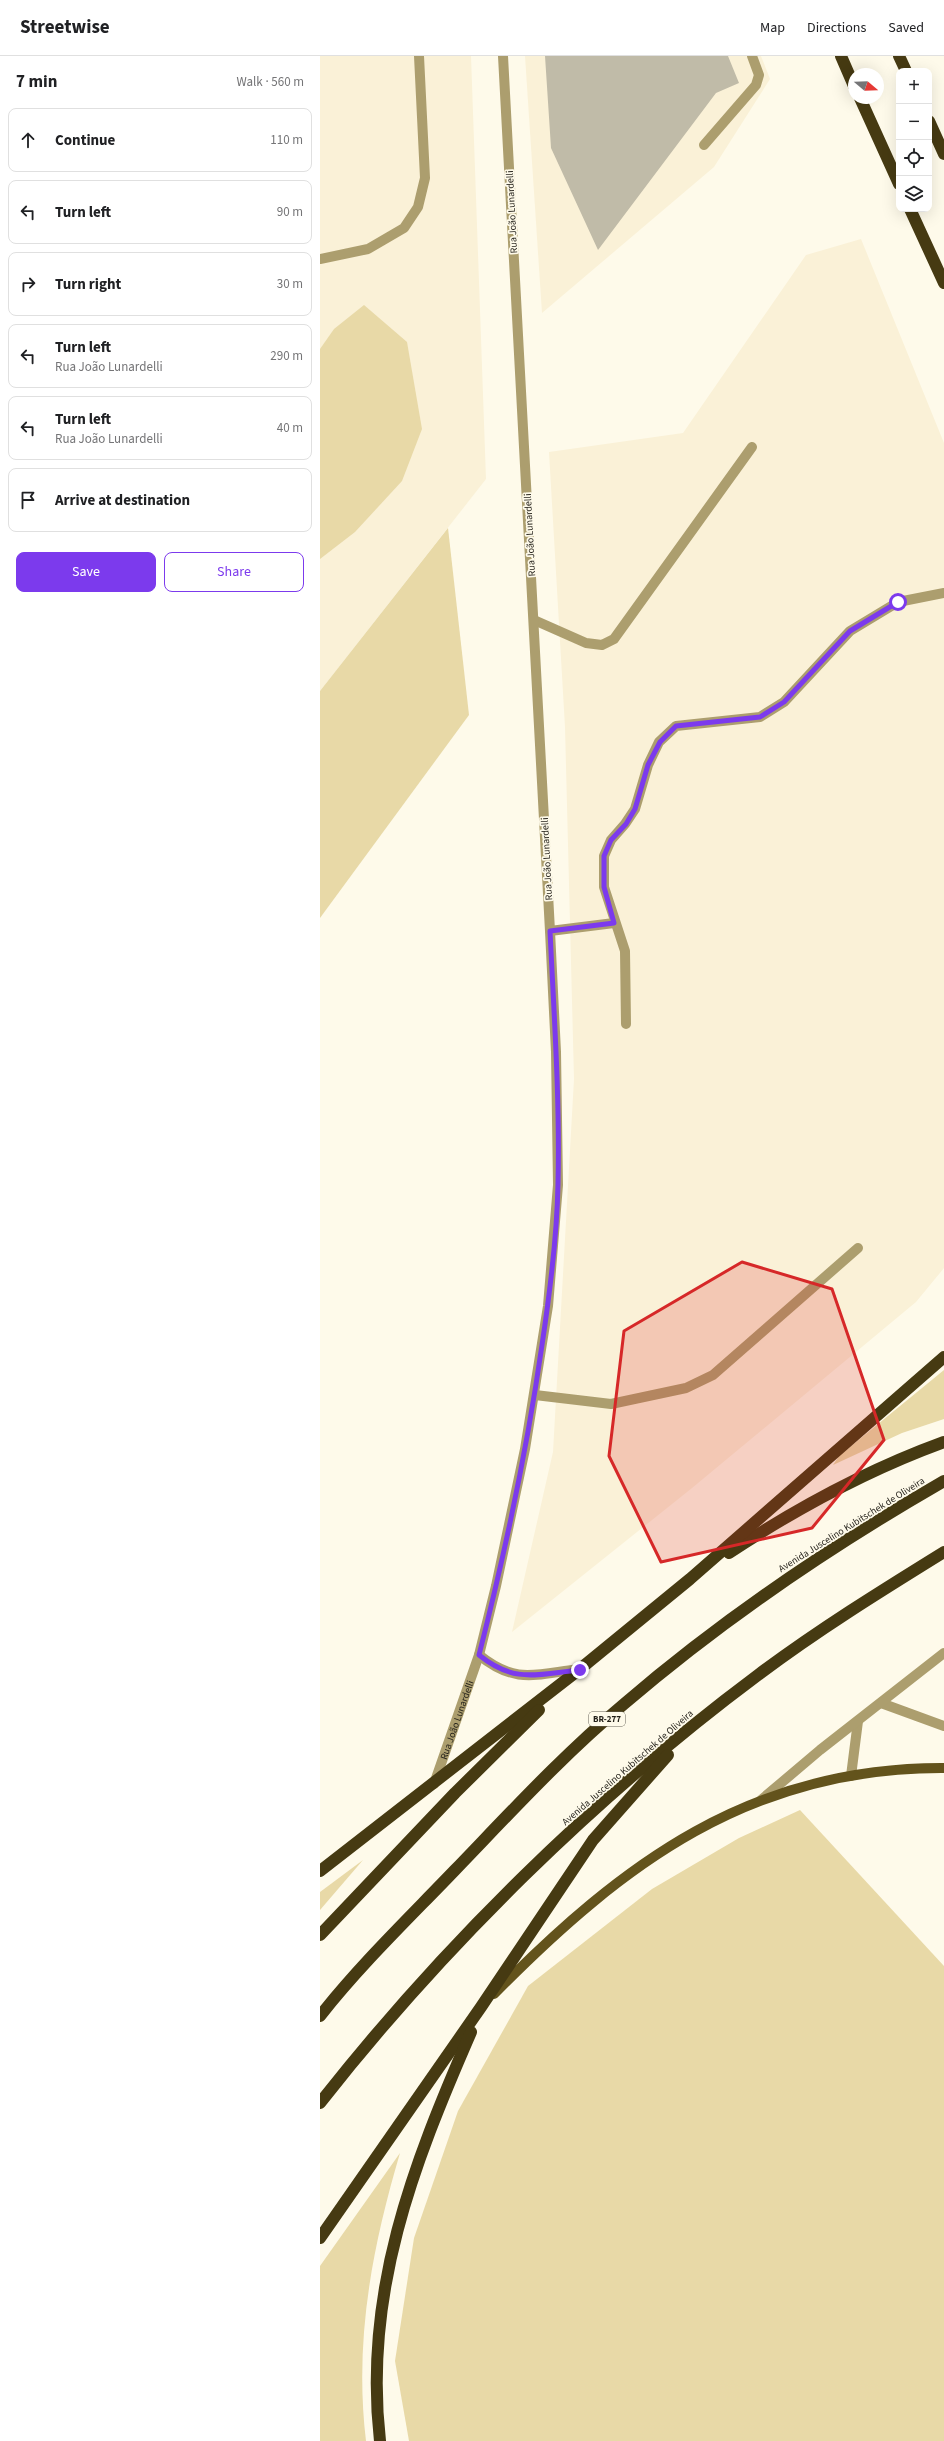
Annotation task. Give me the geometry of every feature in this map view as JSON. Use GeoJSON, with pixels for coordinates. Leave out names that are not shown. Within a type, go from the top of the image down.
{"type":"FeatureCollection","features":[{"type":"Feature","properties":{"kind":"highway"},"geometry":{"type":"LineString","coordinates":[[840,56],[848,73]]}},
{"type":"Feature","properties":{"kind":"highway"},"geometry":{"type":"LineString","coordinates":[[899,56],[905,68]]}},
{"type":"Feature","properties":{"kind":"highway"},"geometry":{"type":"LineString","coordinates":[[863,104],[896,177]]}},
{"type":"Feature","properties":{"kind":"highway"},"geometry":{"type":"LineString","coordinates":[[932,128],[944,154]]}},
{"type":"Feature","properties":{"kind":"highway"},"geometry":{"type":"LineString","coordinates":[[911,212],[944,283]]}},
{"type":"Feature","properties":{"kind":"highway"},"geometry":{"type":"LineString","coordinates":[[320,1871],[580,1670],[690,1579],[944,1357]]}},
{"type":"Feature","properties":{"kind":"highway"},"geometry":{"type":"LineString","coordinates":[[690,1579],[783,1518],[846,1483],[944,1442]]}},
{"type":"Feature","properties":{"kind":"highway","name":"Avenida Juscelino Kubitschek de Oliveira"},"geometry":{"type":"LineString","coordinates":[[320,2016],[388,1939],[526,1797],[622,1705],[720,1627],[780,1583],[852,1536],[944,1482]]}},
{"type":"Feature","properties":{"kind":"highway","name":"Avenida Juscelino Kubitschek de Oliveira"},"geometry":{"type":"LineString","coordinates":[[320,2103],[375,2034],[494,1908],[610,1796],[702,1718],[826,1626],[944,1552]]}},
{"type":"Feature","properties":{"kind":"highway"},"geometry":{"type":"LineString","coordinates":[[320,1935],[456,1793],[580,1670]]}},
{"type":"Feature","properties":{"kind":"highway"},"geometry":{"type":"LineString","coordinates":[[320,2238],[481,2007],[597,1834],[702,1718]]}},
{"type":"Feature","properties":{"kind":"highway"},"geometry":{"type":"LineString","coordinates":[[380,2441],[377,2414],[376,2362],[381,2314],[391,2254],[404,2201],[419,2155],[481,2007]]}},
{"type":"Feature","properties":{"kind":"main road"},"geometry":{"type":"LineString","coordinates":[[481,2007],[541,1947],[618,1881],[658,1853],[695,1831],[761,1800],[812,1784],[851,1776],[944,1768]]}},
{"type":"Feature","properties":{"kind":"street"},"geometry":{"type":"LineString","coordinates":[[320,259],[368,249],[404,228],[418,207],[425,178],[419,56]]}},
{"type":"Feature","properties":{"kind":"street","name":"Rua João Lunardelli"},"geometry":{"type":"LineString","coordinates":[[434,1784],[479,1655],[512,1517],[535,1395],[552,1267],[558,1185],[556,1067],[550,931],[503,56]]}},
{"type":"Feature","properties":{"kind":"street"},"geometry":{"type":"LineString","coordinates":[[704,145],[756,86],[759,75],[752,56]]}},
{"type":"Feature","properties":{"kind":"street"},"geometry":{"type":"LineString","coordinates":[[534,620],[586,643],[602,645],[614,639],[752,447]]}},
{"type":"Feature","properties":{"kind":"street"},"geometry":{"type":"LineString","coordinates":[[626,1024],[625,951],[614,923],[604,887],[604,856],[611,840],[626,824],[635,809],[648,765],[660,742],[676,726],[760,717],[784,702],[850,631],[898,602],[944,593]]}},
{"type":"Feature","properties":{"kind":"street"},"geometry":{"type":"LineString","coordinates":[[550,931],[614,923]]}},
{"type":"Feature","properties":{"kind":"street"},"geometry":{"type":"LineString","coordinates":[[535,1395],[611,1404],[686,1388],[713,1375],[858,1248]]}},
{"type":"Feature","properties":{"kind":"street"},"geometry":{"type":"LineString","coordinates":[[761,1800],[944,1653]]}},
{"type":"Feature","properties":{"kind":"street"},"geometry":{"type":"LineString","coordinates":[[479,1655],[494,1667],[520,1676],[580,1670]]}},
{"type":"Feature","properties":{"kind":"street"},"geometry":{"type":"LineString","coordinates":[[881,1703],[944,1726]]}},
{"type":"Feature","properties":{"kind":"street"},"geometry":{"type":"LineString","coordinates":[[851,1776],[858,1721]]}},
{"type":"Feature","properties":{"kind":"highlighted area"},"geometry":{"type":"Polygon","coordinates":[[[742,1262],[832,1289],[884,1440],[812,1528],[661,1562],[609,1456],[624,1331],[742,1262]]]}},
{"type":"Feature","properties":{"kind":"shaded area"},"geometry":{"type":"Polygon","coordinates":[[[320,56],[471,56],[486,479],[320,691],[320,56]]]}},
{"type":"Feature","properties":{"kind":"shaded area"},"geometry":{"type":"Polygon","coordinates":[[[525,56],[761,56],[770,79],[714,167],[542,313],[525,56]]]}},
{"type":"Feature","properties":{"kind":"shaded area"},"geometry":{"type":"Polygon","coordinates":[[[861,239],[944,443],[944,1268],[916,1302],[692,1488],[512,1632],[553,1452],[574,1079],[565,727],[549,452],[683,433],[806,255],[861,239]]]}},
{"type":"Feature","properties":{"kind":"shaded area"},"geometry":{"type":"Polygon","coordinates":[[[364,305],[407,342],[422,429],[402,481],[355,532],[320,559],[320,349],[334,329],[364,305]]]}},
{"type":"Feature","properties":{"kind":"shaded area"},"geometry":{"type":"Polygon","coordinates":[[[448,528],[469,715],[320,918],[320,691],[448,528]]]}},
{"type":"Feature","properties":{"kind":"shaded area"},"geometry":{"type":"Polygon","coordinates":[[[944,1370],[944,1419],[902,1433],[833,1465],[839,1456],[944,1370]]]}},
{"type":"Feature","properties":{"kind":"shaded area"},"geometry":{"type":"Polygon","coordinates":[[[800,1810],[944,1966],[944,2441],[409,2441],[395,2361],[414,2238],[458,2111],[528,1986],[652,1889],[739,1838],[800,1810]]]}},
{"type":"Feature","properties":{"kind":"shaded area"},"geometry":{"type":"Polygon","coordinates":[[[363,1860],[320,1910],[320,1892],[363,1860]]]}},
{"type":"Feature","properties":{"kind":"shaded area"},"geometry":{"type":"Polygon","coordinates":[[[400,2153],[381,2224],[368,2295],[362,2367],[366,2441],[320,2441],[320,2266],[400,2153]]]}},
{"type":"Feature","properties":{"kind":"building"},"geometry":{"type":"Polygon","coordinates":[[[545,56],[728,56],[739,83],[716,93],[598,250],[551,148],[545,56]]]}},
{"type":"Feature","properties":{"kind":"route"},"geometry":{"type":"LineString","coordinates":[[580,1670],[520,1676],[507,1673],[494,1667],[479,1655],[512,1517],[525,1449],[535,1395],[548,1306],[554,1251],[558,1185],[558,1125],[550,931],[595,924],[614,923],[604,887],[604,856],[611,840],[626,824],[635,809],[648,765],[660,742],[676,726],[760,717],[784,702],[850,631],[898,602]]}}]}
